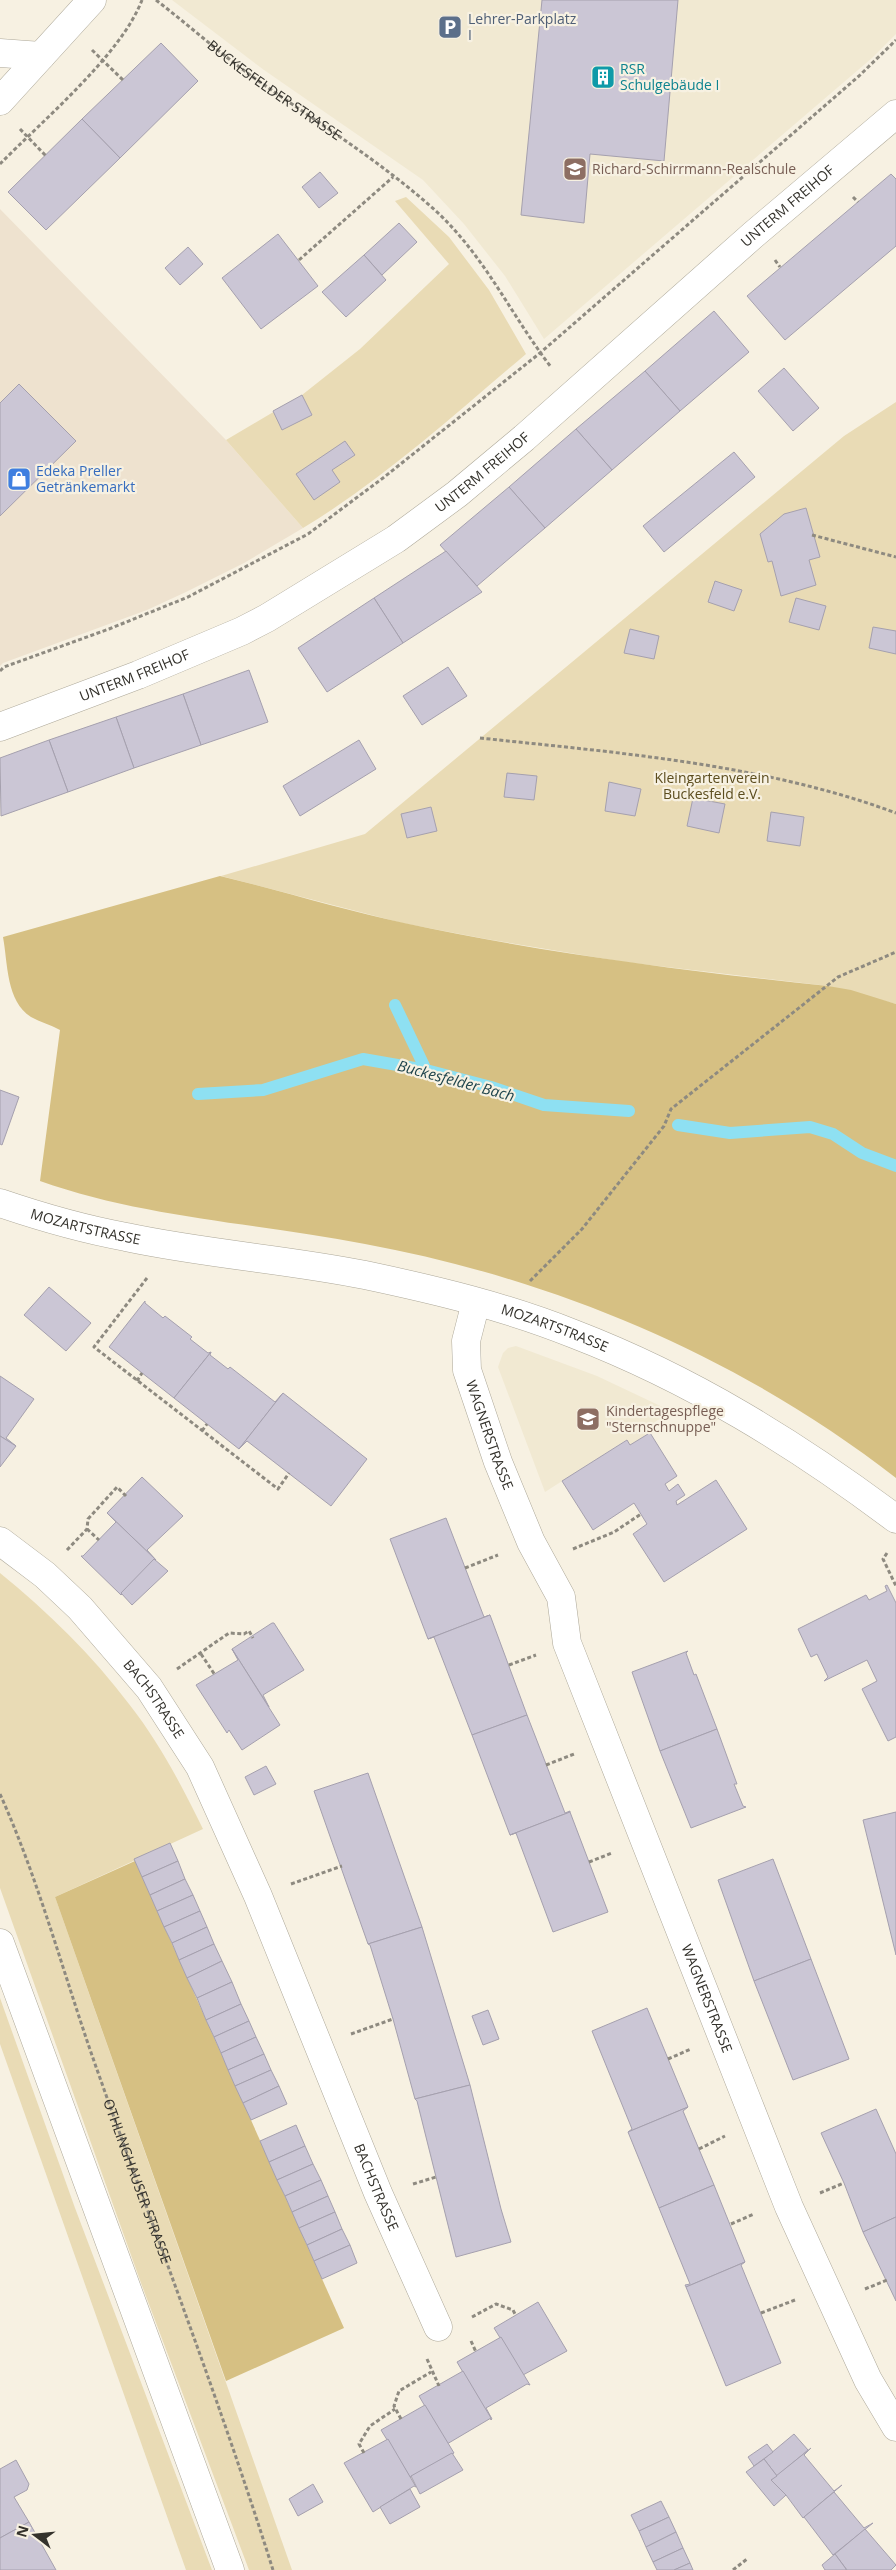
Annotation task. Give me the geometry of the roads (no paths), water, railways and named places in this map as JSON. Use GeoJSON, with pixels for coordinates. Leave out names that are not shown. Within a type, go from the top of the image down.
{"type":"FeatureCollection","features":[{"type":"Feature","properties":{"kind":"street"},"geometry":{"type":"LineString","coordinates":[[0,101],[92,0]]}},
{"type":"Feature","properties":{"kind":"street"},"geometry":{"type":"LineString","coordinates":[[0,53],[41,56]]}},
{"type":"Feature","properties":{"kind":"street","name":"UNTERM FREIHOF"},"geometry":{"type":"LineString","coordinates":[[0,727],[138,675],[242,631],[299,600],[396,539],[457,494],[510,450],[753,235],[896,114]]}},
{"type":"Feature","properties":{"kind":"street","name":"MOZARTSTRASSE"},"geometry":{"type":"LineString","coordinates":[[0,1203],[108,1233],[172,1246],[363,1275],[476,1302],[519,1314],[576,1334],[650,1366],[743,1415],[838,1476],[896,1519]]}},
{"type":"Feature","properties":{"kind":"street","name":"WAGNERSTRASSE"},"geometry":{"type":"LineString","coordinates":[[476,1302],[466,1341],[467,1370],[498,1462],[531,1542],[561,1597],[567,1643],[577,1670],[786,2200],[868,2380],[896,2427]]}},
{"type":"Feature","properties":{"kind":"street","name":"BACHSTRASSE"},"geometry":{"type":"LineString","coordinates":[[0,1541],[45,1575],[80,1608],[149,1688],[200,1767],[258,1896],[378,2193],[438,2327]]}},
{"type":"Feature","properties":{"kind":"street"},"geometry":{"type":"LineString","coordinates":[[0,1943],[230,2570]]}},
{"type":"Feature","properties":{"kind":"waterway"},"geometry":{"type":"LineString","coordinates":[[395,1005],[426,1070]]}},
{"type":"Feature","properties":{"kind":"waterway","name":"Buckesfelder Bach"},"geometry":{"type":"LineString","coordinates":[[198,1094],[263,1090],[363,1059],[426,1070],[491,1087],[544,1105],[629,1111]]}},
{"type":"Feature","properties":{"kind":"waterway","name":"Buckesfelder Bach"},"geometry":{"type":"LineString","coordinates":[[678,1125],[730,1133],[810,1127],[833,1134],[862,1153],[896,1166]]}},
{"type":"Feature","properties":{"kind":"place","name":"Lehrer-Parkplatz I"},"geometry":{"type":"Point","coordinates":[450,27]}},
{"type":"Feature","properties":{"kind":"place","name":"RSR Schulgebäude I"},"geometry":{"type":"Point","coordinates":[603,77]}},
{"type":"Feature","properties":{"kind":"place","name":"Richard-Schirrmann-Realschule"},"geometry":{"type":"Point","coordinates":[575,169]}},
{"type":"Feature","properties":{"kind":"place","name":"Edeka Preller Getränkemarkt"},"geometry":{"type":"Point","coordinates":[19,479]}},
{"type":"Feature","properties":{"kind":"place","name":"Kindertagespflege \"Sternschnuppe\""},"geometry":{"type":"Point","coordinates":[588,1419]}},
{"type":"Feature","properties":{"kind":"park label","name":"Kleingartenverein Buckesfeld e.V."},"geometry":{"type":"Point","coordinates":[712,786]}}]}
